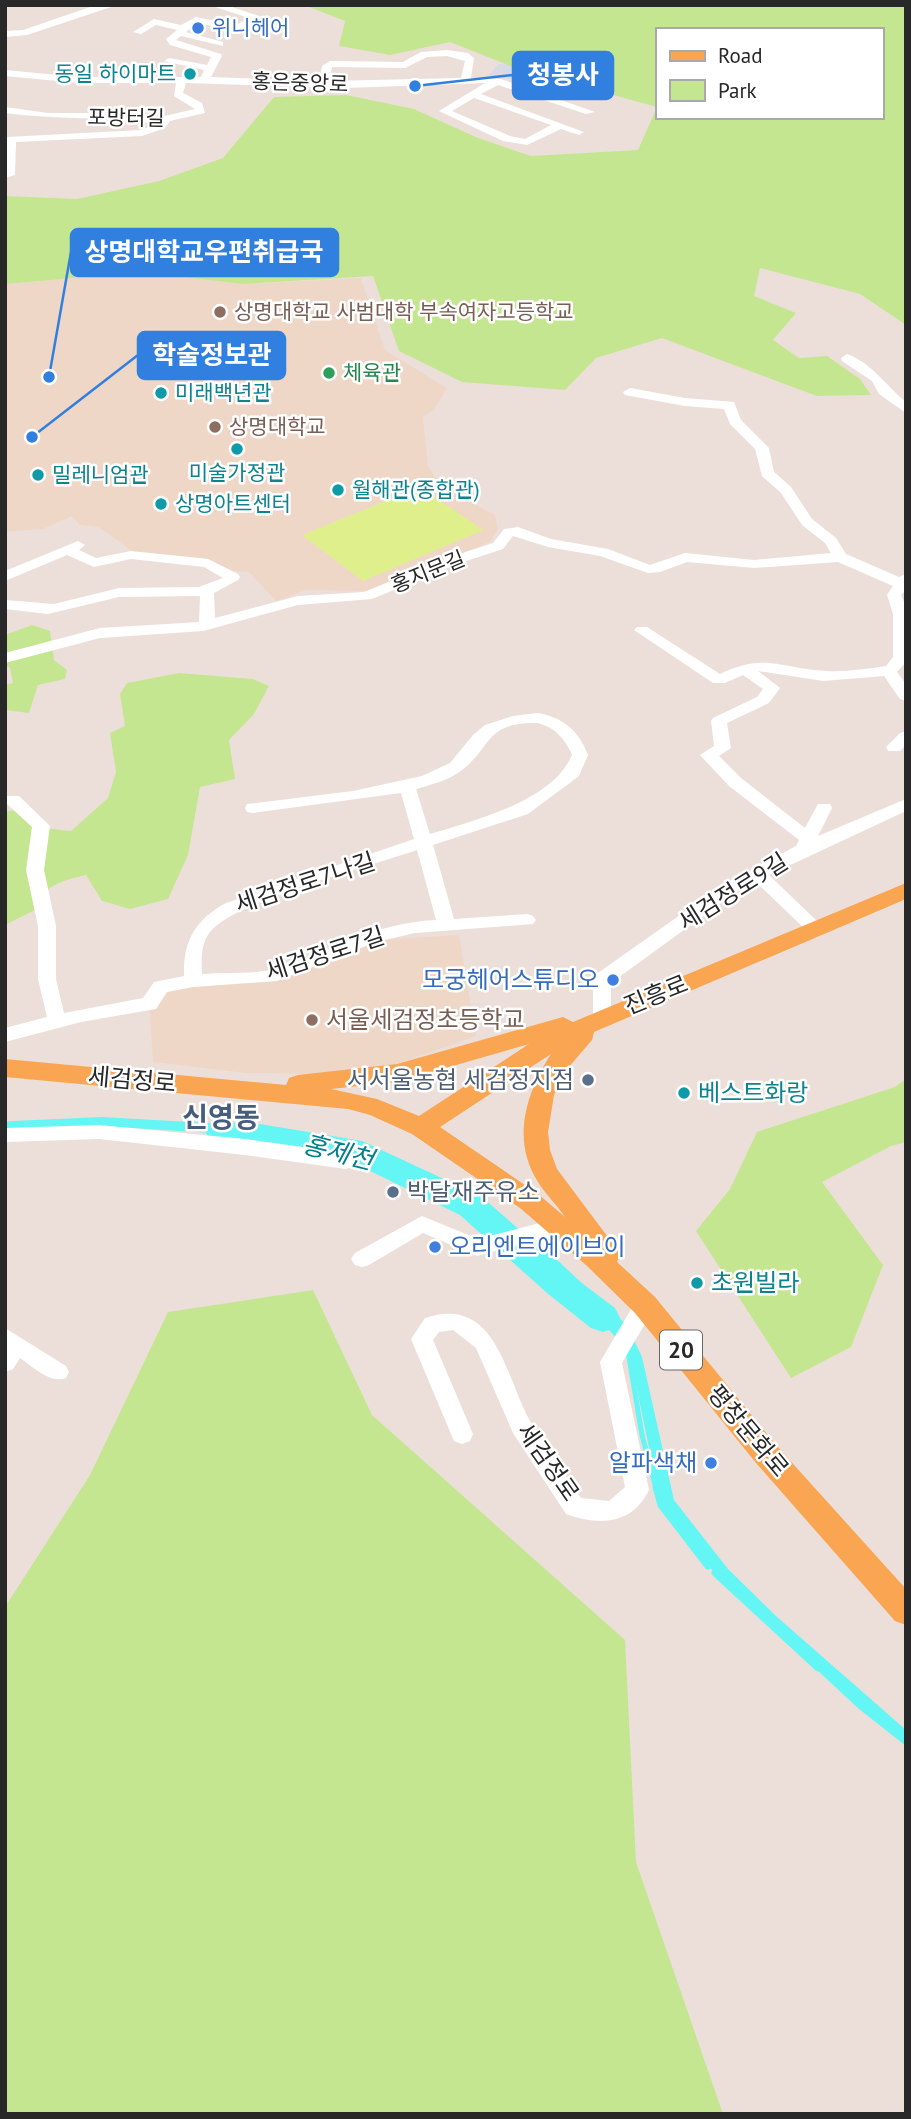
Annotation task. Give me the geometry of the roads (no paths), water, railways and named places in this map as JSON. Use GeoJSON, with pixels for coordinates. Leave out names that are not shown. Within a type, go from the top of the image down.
{"type":"FeatureCollection","features":[{"type":"Feature","properties":{"kind":"main road","name":"진흥로"},"geometry":{"type":"LineString","coordinates":[[421,1127],[525,1057],[602,1017],[906,890]]}},
{"type":"Feature","properties":{"kind":"main road"},"geometry":{"type":"LineString","coordinates":[[221,1088],[356,1079],[397,1073],[539,1032],[602,1017]]}},
{"type":"Feature","properties":{"kind":"main road"},"geometry":{"type":"LineString","coordinates":[[602,1017],[562,1054],[540,1098],[535,1128],[537,1153],[545,1171],[641,1302]]}},
{"type":"Feature","properties":{"kind":"main road","name":"세검정로"},"geometry":{"type":"LineString","coordinates":[[5,1068],[348,1100],[377,1108],[421,1127]]}},
{"type":"Feature","properties":{"kind":"main road","name":"평창문화로"},"geometry":{"type":"LineString","coordinates":[[421,1127],[476,1163],[559,1226],[641,1302],[766,1454],[906,1611]]}},
{"type":"Feature","properties":{"kind":"street"},"geometry":{"type":"LineString","coordinates":[[8,32],[24,33],[106,7],[101,5]]}},
{"type":"Feature","properties":{"kind":"street"},"geometry":{"type":"LineString","coordinates":[[204,80],[217,55],[173,43],[170,39],[196,20],[237,28],[257,17],[214,5]]}},
{"type":"Feature","properties":{"kind":"street"},"geometry":{"type":"LineString","coordinates":[[138,32],[154,22],[219,44]]}},
{"type":"Feature","properties":{"kind":"street"},"geometry":{"type":"LineString","coordinates":[[323,84],[327,65],[330,64],[405,65],[425,54],[447,53],[464,55],[470,60],[466,79]]}},
{"type":"Feature","properties":{"kind":"street"},"geometry":{"type":"LineString","coordinates":[[169,61],[210,68]]}},
{"type":"Feature","properties":{"kind":"street","name":"홍은중앙로"},"geometry":{"type":"LineString","coordinates":[[5,73],[79,80],[323,84],[497,80],[590,112]]}},
{"type":"Feature","properties":{"kind":"street","name":"포방터길"},"geometry":{"type":"LineString","coordinates":[[5,110],[48,116],[127,116],[165,120],[201,111],[198,105],[178,94],[182,80]]}},
{"type":"Feature","properties":{"kind":"street"},"geometry":{"type":"LineString","coordinates":[[497,80],[444,111],[507,139],[527,142],[560,125]]}},
{"type":"Feature","properties":{"kind":"street"},"geometry":{"type":"LineString","coordinates":[[474,95],[579,132]]}},
{"type":"Feature","properties":{"kind":"street"},"geometry":{"type":"LineString","coordinates":[[5,175],[9,175],[11,139],[142,133],[161,127],[165,120]]}},
{"type":"Feature","properties":{"kind":"street"},"geometry":{"type":"LineString","coordinates":[[846,358],[877,379],[884,391],[906,409]]}},
{"type":"Feature","properties":{"kind":"street","name":"홍지문길"},"geometry":{"type":"LineString","coordinates":[[630,392],[685,402],[729,405],[735,421],[762,448],[767,472],[786,489],[807,522],[831,541],[841,557]]}},
{"type":"Feature","properties":{"kind":"street","name":"홍지문길"},"geometry":{"type":"LineString","coordinates":[[5,658],[100,634],[207,625],[298,601],[375,594],[452,561],[499,546],[509,532],[518,531],[548,543],[616,555],[648,569],[655,569],[685,557],[733,564],[841,557],[904,583]]}},
{"type":"Feature","properties":{"kind":"street"},"geometry":{"type":"LineString","coordinates":[[5,577],[74,547],[94,563],[131,555],[208,564],[233,577],[224,587],[207,591],[145,594],[127,592],[52,610],[5,604]]}},
{"type":"Feature","properties":{"kind":"street"},"geometry":{"type":"LineString","coordinates":[[904,583],[894,595],[903,622],[898,643],[901,658],[888,672],[906,696]]}},
{"type":"Feature","properties":{"kind":"street"},"geometry":{"type":"LineString","coordinates":[[207,591],[207,625]]}},
{"type":"Feature","properties":{"kind":"street"},"geometry":{"type":"LineString","coordinates":[[642,630],[719,680],[756,665],[791,668],[815,675],[891,670]]}},
{"type":"Feature","properties":{"kind":"street"},"geometry":{"type":"LineString","coordinates":[[744,668],[772,688],[763,700],[719,721],[723,748],[708,755],[806,844],[824,808]]}},
{"type":"Feature","properties":{"kind":"street","name":"세검정로7나길"},"geometry":{"type":"LineString","coordinates":[[193,981],[191,959],[201,933],[213,915],[247,900],[523,810],[573,772],[580,755],[575,738],[558,724],[533,718],[507,722],[487,730],[466,758],[449,771],[407,785],[253,808]]}},
{"type":"Feature","properties":{"kind":"street"},"geometry":{"type":"LineString","coordinates":[[407,785],[447,926]]}},
{"type":"Feature","properties":{"kind":"street"},"geometry":{"type":"LineString","coordinates":[[13,800],[41,825],[35,870],[47,926],[47,979],[57,1021]]}},
{"type":"Feature","properties":{"kind":"street","name":"세검정로9길"},"geometry":{"type":"LineString","coordinates":[[602,1017],[602,980],[730,888],[806,844],[906,804]]}},
{"type":"Feature","properties":{"kind":"street"},"geometry":{"type":"LineString","coordinates":[[758,874],[814,928]]}},
{"type":"Feature","properties":{"kind":"street","name":"세검정로7길"},"geometry":{"type":"LineString","coordinates":[[5,1035],[57,1021],[149,1004],[161,987],[193,981],[277,975],[372,937],[415,927],[527,920]]}},
{"type":"Feature","properties":{"kind":"street"},"geometry":{"type":"LineString","coordinates":[[5,1135],[99,1132],[245,1147],[346,1161]]}},
{"type":"Feature","properties":{"kind":"street"},"geometry":{"type":"LineString","coordinates":[[362,1259],[422,1224],[477,1248],[559,1226]]}},
{"type":"Feature","properties":{"kind":"street","name":"세검정로"},"geometry":{"type":"LineString","coordinates":[[461,1434],[422,1339],[433,1324],[457,1321],[484,1342],[521,1426],[574,1507],[613,1512],[637,1490],[611,1362],[630,1331],[641,1302]]}},
{"type":"Feature","properties":{"kind":"street"},"geometry":{"type":"LineString","coordinates":[[9,1348],[58,1372]]}},
{"type":"Feature","properties":{"kind":"water"},"geometry":{"type":"Polygon","coordinates":[[[102,1117],[260,1126],[363,1142],[437,1176],[505,1219],[556,1259],[627,1325],[642,1357],[674,1500],[728,1569],[776,1616],[906,1730],[906,1746],[859,1709],[719,1579],[661,1505],[630,1356],[612,1333],[542,1266],[429,1184],[362,1153],[260,1136],[100,1126],[5,1130],[5,1122],[102,1117]]]}},
{"type":"Feature","properties":{"kind":"waterway","name":"홍제천"},"geometry":{"type":"LineString","coordinates":[[221,1133],[260,1136],[362,1153],[471,1206],[559,1284],[603,1318]]}},
{"type":"Feature","properties":{"kind":"waterway"},"geometry":{"type":"LineString","coordinates":[[628,1351],[642,1435],[656,1488]]}},
{"type":"Feature","properties":{"kind":"waterway"},"geometry":{"type":"LineString","coordinates":[[656,1487],[661,1505],[708,1566]]}},
{"type":"Feature","properties":{"kind":"waterway"},"geometry":{"type":"LineString","coordinates":[[715,1573],[818,1668]]}},
{"type":"Feature","properties":{"kind":"place","name":"위니헤어"},"geometry":{"type":"Point","coordinates":[198,28]}},
{"type":"Feature","properties":{"kind":"place","name":"동일 하이마트"},"geometry":{"type":"Point","coordinates":[190,74]}},
{"type":"Feature","properties":{"kind":"place","name":"청봉사"},"geometry":{"type":"Point","coordinates":[415,86]}},
{"type":"Feature","properties":{"kind":"place","name":"상명대학교 사범대학 부속여자고등학교"},"geometry":{"type":"Point","coordinates":[220,312]}},
{"type":"Feature","properties":{"kind":"place","name":"체육관"},"geometry":{"type":"Point","coordinates":[329,373]}},
{"type":"Feature","properties":{"kind":"place","name":"상명대학교우편취급국"},"geometry":{"type":"Point","coordinates":[49,377]}},
{"type":"Feature","properties":{"kind":"place","name":"미래백년관"},"geometry":{"type":"Point","coordinates":[161,393]}},
{"type":"Feature","properties":{"kind":"place","name":"상명대학교"},"geometry":{"type":"Point","coordinates":[215,427]}},
{"type":"Feature","properties":{"kind":"place","name":"학술정보관"},"geometry":{"type":"Point","coordinates":[32,437]}},
{"type":"Feature","properties":{"kind":"place","name":"미술가정관"},"geometry":{"type":"Point","coordinates":[237,449]}},
{"type":"Feature","properties":{"kind":"place","name":"밀레니엄관"},"geometry":{"type":"Point","coordinates":[38,475]}},
{"type":"Feature","properties":{"kind":"place","name":"월해관(종합관)"},"geometry":{"type":"Point","coordinates":[338,490]}},
{"type":"Feature","properties":{"kind":"place","name":"상명아트센터"},"geometry":{"type":"Point","coordinates":[161,504]}},
{"type":"Feature","properties":{"kind":"place","name":"모궁헤어스튜디오"},"geometry":{"type":"Point","coordinates":[613,980]}},
{"type":"Feature","properties":{"kind":"place","name":"서울세검정초등학교"},"geometry":{"type":"Point","coordinates":[312,1020]}},
{"type":"Feature","properties":{"kind":"place","name":"서서울농협 세검정지점"},"geometry":{"type":"Point","coordinates":[588,1080]}},
{"type":"Feature","properties":{"kind":"place","name":"베스트화랑"},"geometry":{"type":"Point","coordinates":[684,1093]}},
{"type":"Feature","properties":{"kind":"place","name":"박달재주유소"},"geometry":{"type":"Point","coordinates":[393,1192]}},
{"type":"Feature","properties":{"kind":"place","name":"오리엔트에이브이"},"geometry":{"type":"Point","coordinates":[435,1247]}},
{"type":"Feature","properties":{"kind":"place","name":"초원빌라"},"geometry":{"type":"Point","coordinates":[697,1283]}},
{"type":"Feature","properties":{"kind":"place","name":"알파색채"},"geometry":{"type":"Point","coordinates":[711,1463]}},
{"type":"Feature","properties":{"kind":"district","name":"신영동"},"geometry":{"type":"Point","coordinates":[221,1117]}}]}
